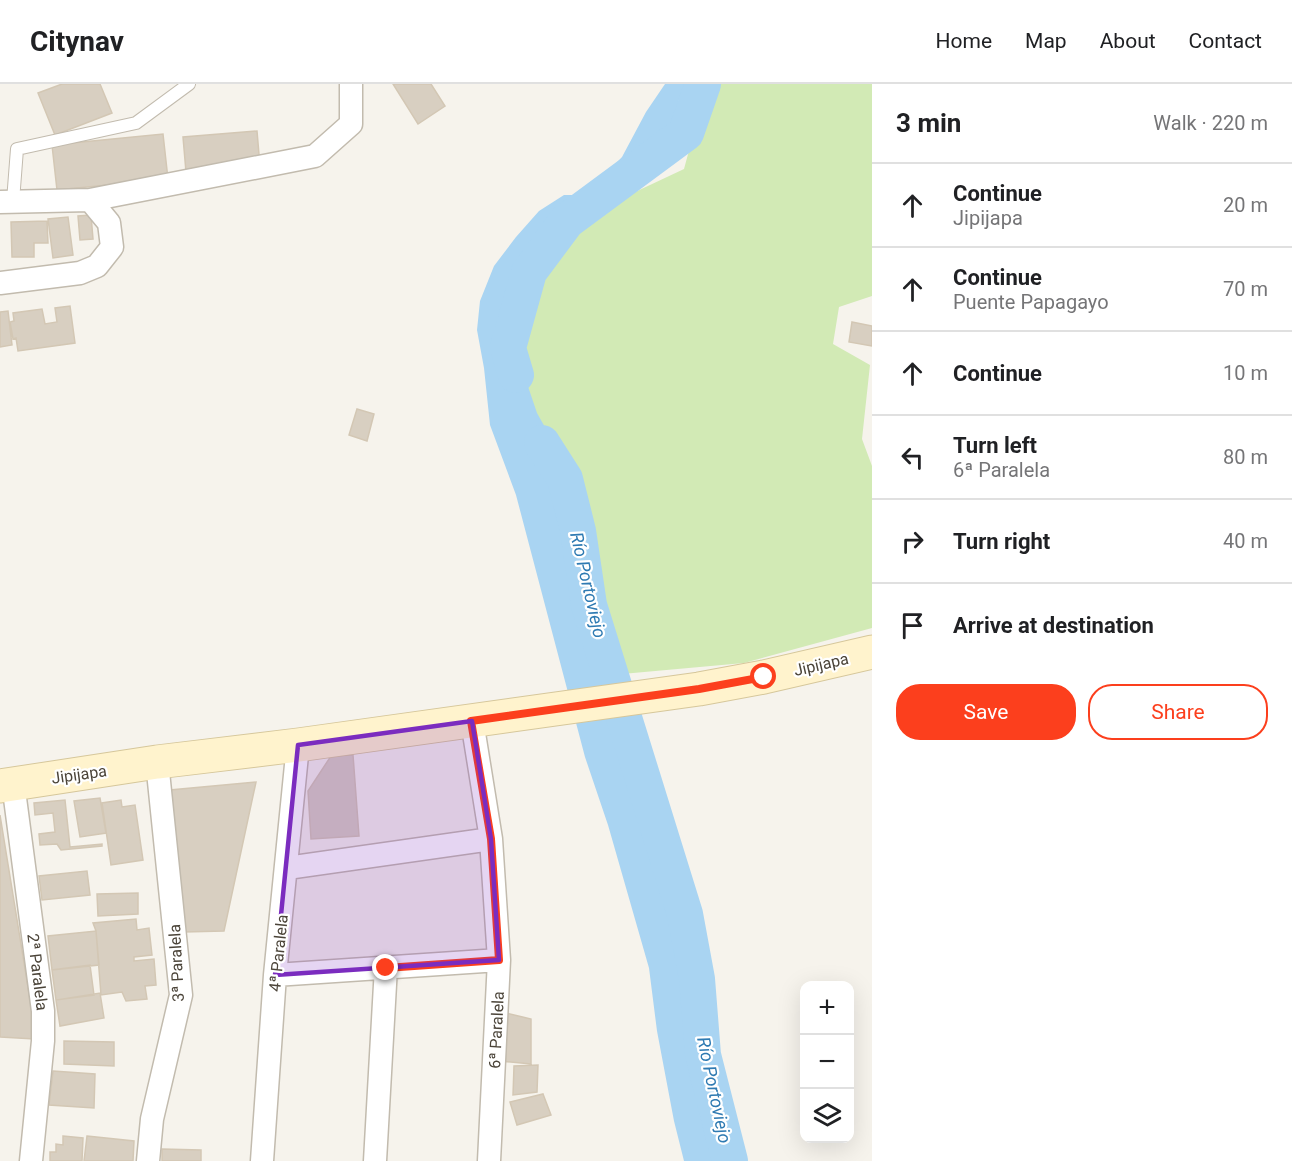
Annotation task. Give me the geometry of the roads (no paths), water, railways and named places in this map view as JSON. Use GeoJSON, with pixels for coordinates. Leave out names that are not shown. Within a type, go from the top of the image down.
{"type":"FeatureCollection","features":[{"type":"Feature","properties":{"kind":"street"},"geometry":{"type":"LineString","coordinates":[[6,201],[90,200],[315,156],[351,124],[351,84]]}},
{"type":"Feature","properties":{"kind":"street"},"geometry":{"type":"LineString","coordinates":[[0,284],[80,273],[97,266],[112,247],[109,223],[90,200]]}},
{"type":"Feature","properties":{"kind":"street","name":"Jipijapa"},"geometry":{"type":"LineString","coordinates":[[6,785],[157,762],[298,745],[699,689],[764,677],[872,652]]}},
{"type":"Feature","properties":{"kind":"street","name":"6ª Paralela"},"geometry":{"type":"LineString","coordinates":[[487,719],[491,839],[499,960],[489,1161]]}},
{"type":"Feature","properties":{"kind":"street","name":"4ª Paralela"},"geometry":{"type":"LineString","coordinates":[[262,1161],[274,975],[287,868],[298,745]]}},
{"type":"Feature","properties":{"kind":"street","name":"3ª Paralela"},"geometry":{"type":"LineString","coordinates":[[147,1161],[152,1119],[181,995],[157,762]]}},
{"type":"Feature","properties":{"kind":"street","name":"2ª Paralela"},"geometry":{"type":"LineString","coordinates":[[6,785],[43,1011],[43,1041],[31,1161]]}},
{"type":"Feature","properties":{"kind":"street"},"geometry":{"type":"LineString","coordinates":[[287,868],[491,839]]}},
{"type":"Feature","properties":{"kind":"street"},"geometry":{"type":"LineString","coordinates":[[274,975],[499,960]]}},
{"type":"Feature","properties":{"kind":"street"},"geometry":{"type":"LineString","coordinates":[[375,1161],[386,968]]}},
{"type":"Feature","properties":{"kind":"lane"},"geometry":{"type":"LineString","coordinates":[[6,201],[16,149],[136,123],[189,84]]}},
{"type":"Feature","properties":{"kind":"water"},"geometry":{"type":"Polygon","coordinates":[[[665,84],[686,84],[679,100],[675,121],[657,141],[626,185],[588,213],[572,229],[533,246],[517,272],[512,307],[516,351],[537,413],[569,470],[562,519],[597,662],[635,784],[656,841],[671,895],[688,984],[695,1042],[724,1161],[684,1161],[657,1031],[649,968],[608,825],[585,757],[516,495],[490,425],[477,330],[480,301],[494,266],[516,237],[539,211],[564,195],[581,195],[596,185],[622,157],[646,112],[665,84]]]}},
{"type":"Feature","properties":{"kind":"waterway","name":"Río Portoviejo"},"geometry":{"type":"LineString","coordinates":[[516,375],[508,348],[529,272],[567,221],[686,133],[703,84]]}},
{"type":"Feature","properties":{"kind":"waterway","name":"Río Portoviejo"},"geometry":{"type":"LineString","coordinates":[[542,443],[565,479],[578,531],[589,605],[685,914],[697,979],[703,1055],[730,1161]]}}]}
